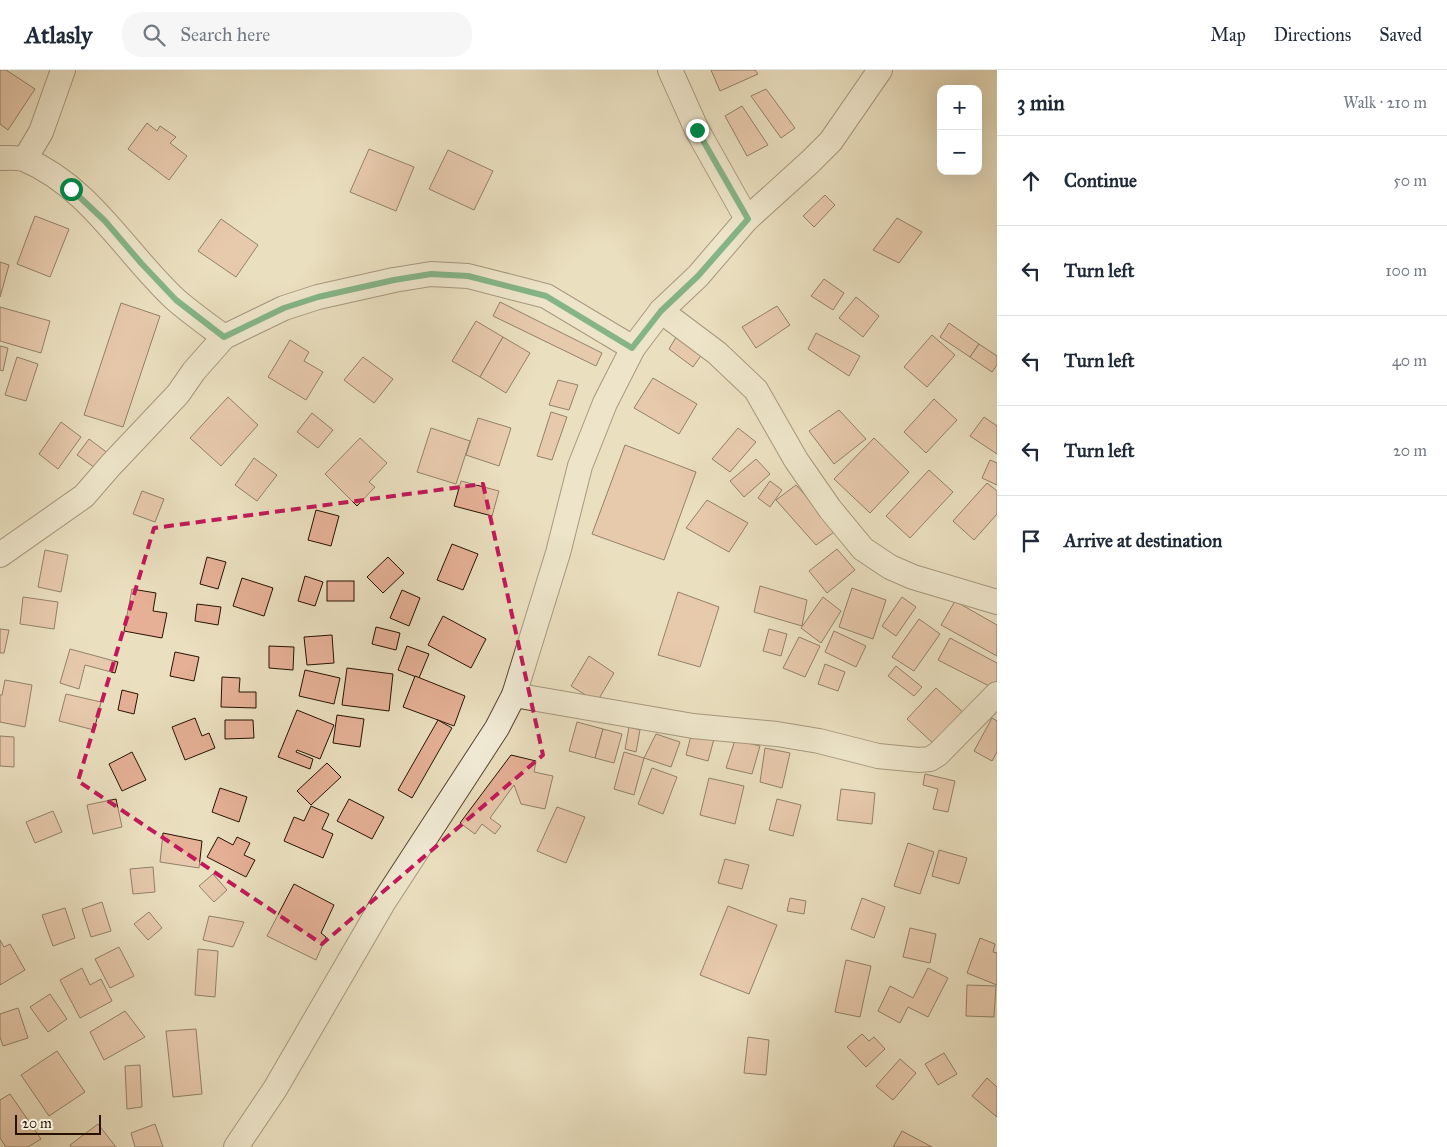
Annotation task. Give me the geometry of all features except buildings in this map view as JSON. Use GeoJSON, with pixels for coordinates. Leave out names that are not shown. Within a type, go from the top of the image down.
{"type":"FeatureCollection","features":[{"type":"Feature","properties":{"kind":"street"},"geometry":{"type":"LineString","coordinates":[[25,159],[41,132],[62,70]]}},
{"type":"Feature","properties":{"kind":"street"},"geometry":{"type":"LineString","coordinates":[[670,70],[697,130],[748,219]]}},
{"type":"Feature","properties":{"kind":"street"},"geometry":{"type":"LineString","coordinates":[[236,1147],[275,1089],[383,903],[497,728],[514,695],[558,553],[580,466],[605,403],[632,348],[661,311],[698,276],[748,219],[831,142],[880,70]]}},
{"type":"Feature","properties":{"kind":"street"},"geometry":{"type":"LineString","coordinates":[[0,158],[25,159],[71,189],[105,221],[176,300],[224,337]]}},
{"type":"Feature","properties":{"kind":"street"},"geometry":{"type":"LineString","coordinates":[[0,555],[84,496],[178,394],[194,371],[224,337],[284,308],[318,297],[394,280],[431,274],[468,276],[546,296],[632,348]]}},
{"type":"Feature","properties":{"kind":"street"},"geometry":{"type":"LineString","coordinates":[[661,311],[717,353],[756,390],[796,460],[830,509],[863,549],[890,568],[997,602]]}},
{"type":"Feature","properties":{"kind":"street"},"geometry":{"type":"LineString","coordinates":[[514,695],[693,726],[777,734],[819,741],[878,756],[919,760],[930,759],[938,754],[996,696]]}},
{"type":"Feature","properties":{"kind":"highlighted area"},"geometry":{"type":"Polygon","coordinates":[[[483,484],[543,755],[322,944],[78,781],[154,528],[483,484]]]}},
{"type":"Feature","properties":{"kind":"route"},"geometry":{"type":"LineString","coordinates":[[71,189],[105,221],[176,300],[224,337],[284,308],[318,297],[394,280],[431,274],[468,276],[546,296],[632,348],[661,311],[698,276],[748,219],[697,130]]}}]}
